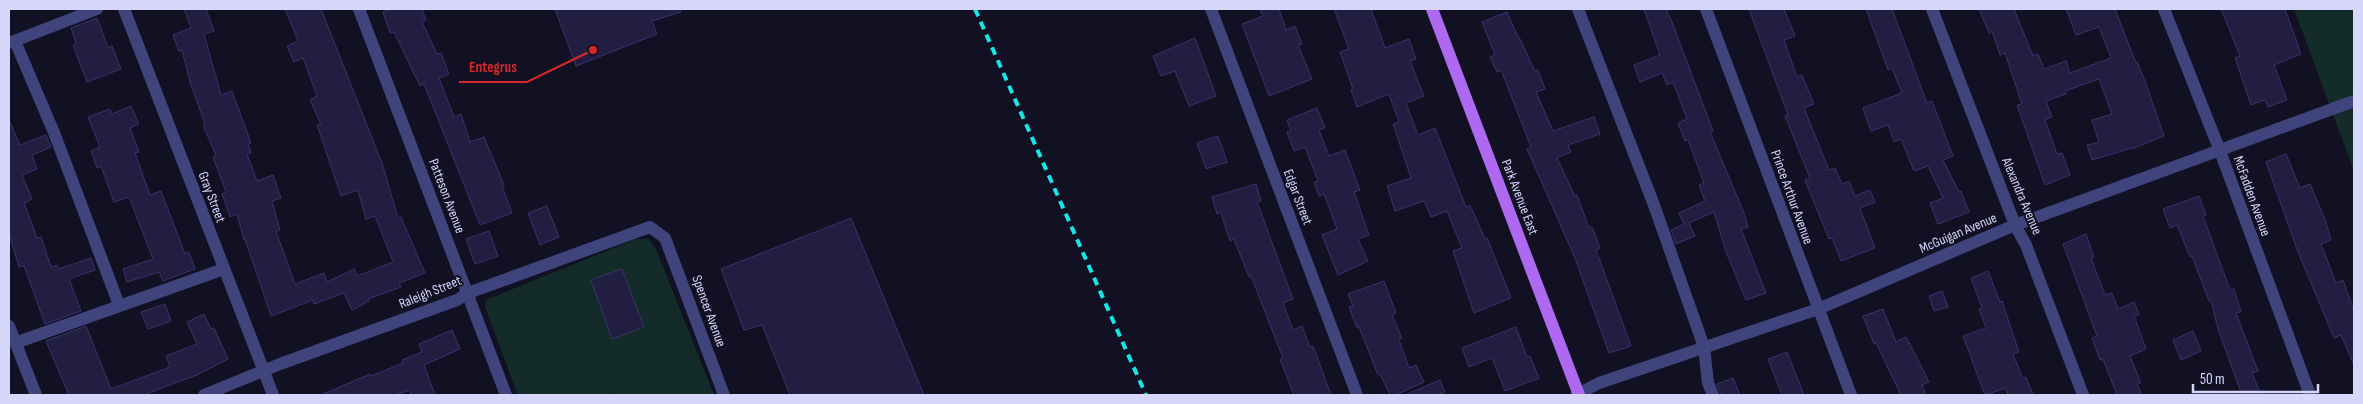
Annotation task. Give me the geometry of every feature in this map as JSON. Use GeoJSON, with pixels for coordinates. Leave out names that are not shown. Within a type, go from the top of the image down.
{"type":"FeatureCollection","features":[{"type":"Feature","properties":{"kind":"main road","name":"Park Avenue East"},"geometry":{"type":"LineString","coordinates":[[1432,9],[1578,395]]}},
{"type":"Feature","properties":{"kind":"street"},"geometry":{"type":"LineString","coordinates":[[97,9],[12,42],[55,135],[119,305]]}},
{"type":"Feature","properties":{"kind":"street","name":"Gray Street"},"geometry":{"type":"LineString","coordinates":[[124,9],[273,395]]}},
{"type":"Feature","properties":{"kind":"street","name":"Patteson Avenue"},"geometry":{"type":"LineString","coordinates":[[359,9],[506,395]]}},
{"type":"Feature","properties":{"kind":"street","name":"Edgar Street"},"geometry":{"type":"LineString","coordinates":[[1211,9],[1357,395]]}},
{"type":"Feature","properties":{"kind":"street"},"geometry":{"type":"LineString","coordinates":[[1578,9],[1654,205],[1704,348],[1708,383],[1712,395]]}},
{"type":"Feature","properties":{"kind":"street","name":"Prince Arthur Avenue"},"geometry":{"type":"LineString","coordinates":[[1706,9],[1851,395]]}},
{"type":"Feature","properties":{"kind":"street","name":"Alexandra Avenue"},"geometry":{"type":"LineString","coordinates":[[1932,9],[2015,225],[2026,245],[2083,395]]}},
{"type":"Feature","properties":{"kind":"street","name":"McFadden Avenue"},"geometry":{"type":"LineString","coordinates":[[2164,9],[2220,151],[2310,395]]}},
{"type":"Feature","properties":{"kind":"street","name":"McGuigan Avenue"},"geometry":{"type":"LineString","coordinates":[[1578,395],[1599,383],[1818,309],[2015,225],[2354,101]]}},
{"type":"Feature","properties":{"kind":"street","name":"Raleigh Street"},"geometry":{"type":"LineString","coordinates":[[204,395],[456,300],[468,292],[650,227],[666,238]]}},
{"type":"Feature","properties":{"kind":"street","name":"Spencer Avenue"},"geometry":{"type":"LineString","coordinates":[[666,238],[724,395]]}},
{"type":"Feature","properties":{"kind":"street"},"geometry":{"type":"LineString","coordinates":[[15,343],[224,269]]}},
{"type":"Feature","properties":{"kind":"street"},"geometry":{"type":"LineString","coordinates":[[9,326],[36,395]]}},
{"type":"Feature","properties":{"kind":"green space"},"geometry":{"type":"Polygon","coordinates":[[[2294,9],[2354,9],[2354,171],[2294,9]]]}},
{"type":"Feature","properties":{"kind":"green space"},"geometry":{"type":"Polygon","coordinates":[[[636,239],[648,239],[656,249],[714,395],[613,395],[612,393],[606,395],[518,395],[485,307],[486,300],[636,239]]]}},
{"type":"Feature","properties":{"kind":"building"},"geometry":{"type":"Polygon","coordinates":[[[184,9],[206,9],[214,31],[204,34],[221,95],[232,91],[251,143],[248,144],[251,153],[247,154],[257,181],[273,175],[281,198],[272,201],[280,230],[276,231],[295,284],[324,273],[327,282],[354,269],[357,276],[393,262],[375,216],[366,219],[358,190],[341,196],[317,125],[321,124],[310,100],[317,96],[303,58],[294,62],[287,46],[298,41],[285,9],[321,9],[382,163],[398,218],[401,217],[425,273],[399,283],[401,287],[368,299],[369,301],[352,310],[344,293],[314,304],[313,300],[271,316],[244,240],[237,214],[230,217],[222,194],[226,192],[213,157],[216,156],[203,125],[205,124],[190,82],[182,50],[179,51],[173,35],[191,28],[184,9]]]}},
{"type":"Feature","properties":{"kind":"building"},"geometry":{"type":"Polygon","coordinates":[[[392,9],[422,9],[426,20],[422,22],[437,54],[441,53],[449,74],[439,78],[454,117],[461,114],[470,142],[484,137],[504,185],[502,186],[512,213],[480,225],[424,84],[420,86],[394,32],[390,33],[383,12],[392,9]]]}},
{"type":"Feature","properties":{"kind":"building"},"geometry":{"type":"Polygon","coordinates":[[[555,9],[680,9],[681,12],[652,21],[657,34],[576,66],[555,9]]]}},
{"type":"Feature","properties":{"kind":"building"},"geometry":{"type":"Polygon","coordinates":[[[1260,9],[1279,9],[1286,30],[1295,26],[1302,44],[1298,45],[1312,79],[1269,96],[1242,24],[1263,16],[1260,9]]]}},
{"type":"Feature","properties":{"kind":"building"},"geometry":{"type":"Polygon","coordinates":[[[1334,9],[1371,9],[1385,48],[1409,39],[1416,59],[1410,61],[1424,96],[1406,103],[1418,135],[1435,128],[1466,207],[1470,205],[1485,239],[1487,238],[1511,298],[1474,313],[1453,251],[1462,248],[1447,211],[1431,217],[1424,201],[1395,211],[1387,186],[1411,178],[1393,124],[1399,122],[1389,94],[1357,107],[1340,52],[1349,49],[1334,9]]]}},
{"type":"Feature","properties":{"kind":"building"},"geometry":{"type":"Polygon","coordinates":[[[1644,9],[1666,9],[1672,22],[1713,131],[1710,132],[1744,213],[1748,227],[1741,229],[1766,293],[1746,300],[1726,252],[1714,212],[1689,223],[1695,236],[1676,244],[1671,230],[1684,224],[1679,213],[1705,201],[1699,185],[1704,183],[1688,140],[1685,141],[1678,123],[1687,119],[1673,82],[1667,85],[1662,73],[1640,82],[1634,65],[1660,55],[1644,9]]]}},
{"type":"Feature","properties":{"kind":"building"},"geometry":{"type":"Polygon","coordinates":[[[1749,9],[1784,9],[1795,36],[1784,40],[1797,77],[1802,75],[1814,104],[1804,108],[1829,170],[1835,168],[1842,184],[1849,181],[1855,196],[1870,190],[1875,202],[1860,208],[1875,248],[1841,261],[1832,238],[1829,239],[1805,180],[1810,178],[1785,116],[1788,115],[1749,9]]]}},
{"type":"Feature","properties":{"kind":"building"},"geometry":{"type":"Polygon","coordinates":[[[1866,9],[1892,9],[1927,103],[1932,101],[1953,156],[1943,160],[1959,192],[1961,191],[1969,212],[1938,224],[1930,203],[1943,198],[1928,166],[1914,171],[1901,139],[1894,142],[1888,125],[1871,131],[1863,108],[1902,93],[1892,68],[1888,70],[1866,9]]]}},
{"type":"Feature","properties":{"kind":"building"},"geometry":{"type":"Polygon","coordinates":[[[1979,9],[2014,9],[2033,56],[2038,54],[2044,69],[2066,61],[2070,73],[2111,58],[2099,27],[2076,35],[2066,9],[2115,9],[2145,81],[2164,136],[2132,149],[2092,160],[2087,145],[2099,142],[2092,120],[2112,114],[2099,79],[2065,91],[2066,94],[2046,101],[2052,117],[2045,120],[2057,154],[2062,153],[2070,175],[2045,185],[2017,105],[2022,104],[2005,53],[2000,55],[1992,31],[1989,33],[1979,9]]]}},
{"type":"Feature","properties":{"kind":"building"},"geometry":{"type":"Polygon","coordinates":[[[2221,9],[2285,9],[2301,54],[2274,65],[2287,100],[2268,107],[2265,100],[2251,105],[2235,58],[2240,56],[2221,9]]]}},
{"type":"Feature","properties":{"kind":"building"},"geometry":{"type":"Polygon","coordinates":[[[1507,12],[1535,71],[1538,70],[1545,89],[1536,92],[1553,131],[1594,117],[1600,134],[1568,145],[1571,152],[1557,158],[1575,196],[1577,195],[1589,228],[1592,227],[1600,248],[1596,250],[1631,346],[1609,353],[1575,258],[1527,149],[1531,147],[1501,70],[1497,72],[1490,57],[1495,55],[1482,22],[1507,12]]]}},
{"type":"Feature","properties":{"kind":"building"},"geometry":{"type":"Polygon","coordinates":[[[97,18],[108,48],[112,46],[121,69],[87,82],[73,45],[76,43],[71,28],[97,18]]]}},
{"type":"Feature","properties":{"kind":"building"},"geometry":{"type":"Polygon","coordinates":[[[1195,38],[1216,96],[1189,106],[1175,71],[1161,76],[1153,56],[1195,38]]]}},
{"type":"Feature","properties":{"kind":"building"},"geometry":{"type":"Polygon","coordinates":[[[131,106],[139,124],[130,128],[139,152],[135,153],[150,195],[161,191],[185,254],[189,252],[195,269],[163,281],[159,272],[127,282],[123,269],[153,259],[129,197],[114,202],[101,166],[97,168],[91,151],[100,147],[88,117],[110,109],[112,114],[131,106]]]}},
{"type":"Feature","properties":{"kind":"building"},"geometry":{"type":"Polygon","coordinates":[[[1317,108],[1325,128],[1319,130],[1329,156],[1345,150],[1360,190],[1354,192],[1369,235],[1358,239],[1368,261],[1338,275],[1322,235],[1337,229],[1324,194],[1319,196],[1314,182],[1318,181],[1305,147],[1294,151],[1287,132],[1291,131],[1287,120],[1317,108]]]}},
{"type":"Feature","properties":{"kind":"building"},"geometry":{"type":"Polygon","coordinates":[[[9,120],[20,145],[46,135],[51,147],[32,155],[37,169],[22,175],[32,199],[24,203],[37,238],[41,237],[51,267],[57,265],[59,269],[91,258],[95,270],[69,279],[81,311],[45,324],[24,266],[19,267],[9,234],[9,120]]]}},
{"type":"Feature","properties":{"kind":"building"},"geometry":{"type":"Polygon","coordinates":[[[1218,136],[1227,162],[1206,169],[1197,143],[1218,136]]]}},
{"type":"Feature","properties":{"kind":"building"},"geometry":{"type":"Polygon","coordinates":[[[2286,154],[2300,188],[2310,184],[2326,222],[2331,240],[2321,244],[2336,283],[2343,280],[2354,311],[2354,365],[2341,335],[2334,338],[2298,252],[2266,162],[2286,154]]]}},
{"type":"Feature","properties":{"kind":"building"},"geometry":{"type":"Polygon","coordinates":[[[1256,184],[1261,201],[1257,202],[1293,299],[1283,303],[1293,330],[1302,326],[1310,347],[1313,346],[1331,395],[1294,395],[1280,359],[1283,358],[1251,276],[1249,277],[1234,239],[1230,241],[1221,213],[1217,214],[1212,197],[1256,184]]]}},
{"type":"Feature","properties":{"kind":"building"},"geometry":{"type":"Polygon","coordinates":[[[2199,196],[2206,215],[2203,216],[2230,290],[2234,289],[2241,312],[2236,313],[2258,371],[2252,373],[2261,395],[2242,395],[2218,329],[2211,301],[2209,301],[2192,256],[2190,257],[2177,225],[2170,228],[2163,209],[2199,196]]]}},
{"type":"Feature","properties":{"kind":"building"},"geometry":{"type":"Polygon","coordinates":[[[547,206],[559,237],[540,245],[528,213],[547,206]]]}},
{"type":"Feature","properties":{"kind":"building"},"geometry":{"type":"Polygon","coordinates":[[[851,218],[924,395],[790,395],[762,325],[744,330],[721,269],[851,218]]]}},
{"type":"Feature","properties":{"kind":"building"},"geometry":{"type":"Polygon","coordinates":[[[489,231],[498,256],[475,264],[466,239],[489,231]]]}},
{"type":"Feature","properties":{"kind":"building"},"geometry":{"type":"Polygon","coordinates":[[[2086,234],[2094,257],[2091,258],[2105,295],[2112,293],[2118,309],[2134,302],[2139,314],[2134,316],[2146,349],[2130,356],[2141,383],[2137,384],[2142,395],[2117,395],[2103,359],[2100,360],[2092,338],[2097,336],[2063,244],[2086,234]]]}},
{"type":"Feature","properties":{"kind":"building"},"geometry":{"type":"Polygon","coordinates":[[[622,269],[644,327],[612,339],[591,280],[622,269]]]}},
{"type":"Feature","properties":{"kind":"building"},"geometry":{"type":"Polygon","coordinates":[[[1988,271],[2000,302],[2002,301],[2019,352],[2013,354],[2023,379],[2026,377],[2033,395],[2008,395],[2006,388],[1985,395],[1963,336],[1986,328],[1979,309],[1982,308],[1971,278],[1988,271]]]}},
{"type":"Feature","properties":{"kind":"building"},"geometry":{"type":"Polygon","coordinates":[[[1384,281],[1396,313],[1392,315],[1402,338],[1399,340],[1409,368],[1416,365],[1424,382],[1396,395],[1390,395],[1380,374],[1378,375],[1349,307],[1353,306],[1348,294],[1384,281]]]}},
{"type":"Feature","properties":{"kind":"building"},"geometry":{"type":"Polygon","coordinates":[[[1942,291],[1948,307],[1934,311],[1929,296],[1942,291]]]}},
{"type":"Feature","properties":{"kind":"building"},"geometry":{"type":"Polygon","coordinates":[[[165,304],[171,321],[148,329],[141,312],[165,304]]]}},
{"type":"Feature","properties":{"kind":"building"},"geometry":{"type":"Polygon","coordinates":[[[1883,309],[1896,342],[1906,337],[1929,382],[1922,385],[1926,395],[1901,395],[1876,343],[1874,344],[1863,316],[1883,309]]]}},
{"type":"Feature","properties":{"kind":"building"},"geometry":{"type":"Polygon","coordinates":[[[204,314],[211,329],[214,328],[228,359],[197,375],[143,395],[69,395],[46,341],[86,326],[111,389],[170,367],[166,356],[197,344],[187,322],[204,314]]]}},
{"type":"Feature","properties":{"kind":"building"},"geometry":{"type":"Polygon","coordinates":[[[1516,327],[1527,357],[1530,356],[1539,378],[1505,391],[1492,358],[1469,367],[1462,348],[1516,327]]]}},
{"type":"Feature","properties":{"kind":"building"},"geometry":{"type":"Polygon","coordinates":[[[452,330],[460,349],[424,365],[435,395],[411,395],[410,390],[395,395],[321,395],[370,374],[371,376],[403,363],[402,360],[422,352],[419,344],[452,330]]]}},
{"type":"Feature","properties":{"kind":"building"},"geometry":{"type":"Polygon","coordinates":[[[2193,331],[2201,351],[2181,360],[2173,340],[2193,331]]]}},
{"type":"Feature","properties":{"kind":"building"},"geometry":{"type":"Polygon","coordinates":[[[1787,352],[1804,395],[1782,395],[1768,359],[1787,352]]]}},
{"type":"Feature","properties":{"kind":"building"},"geometry":{"type":"Polygon","coordinates":[[[1733,378],[1740,395],[1721,395],[1717,384],[1733,378]]]}},
{"type":"Feature","properties":{"kind":"building"},"geometry":{"type":"Polygon","coordinates":[[[1440,380],[1445,392],[1437,395],[1405,395],[1440,380]]]}},
{"type":"Feature","properties":{"kind":"railway"},"geometry":{"type":"LineString","coordinates":[[975,9],[1146,395]]}},
{"type":"Feature","properties":{"kind":"place","name":"Entegrus"},"geometry":{"type":"Point","coordinates":[593,50]}}]}
